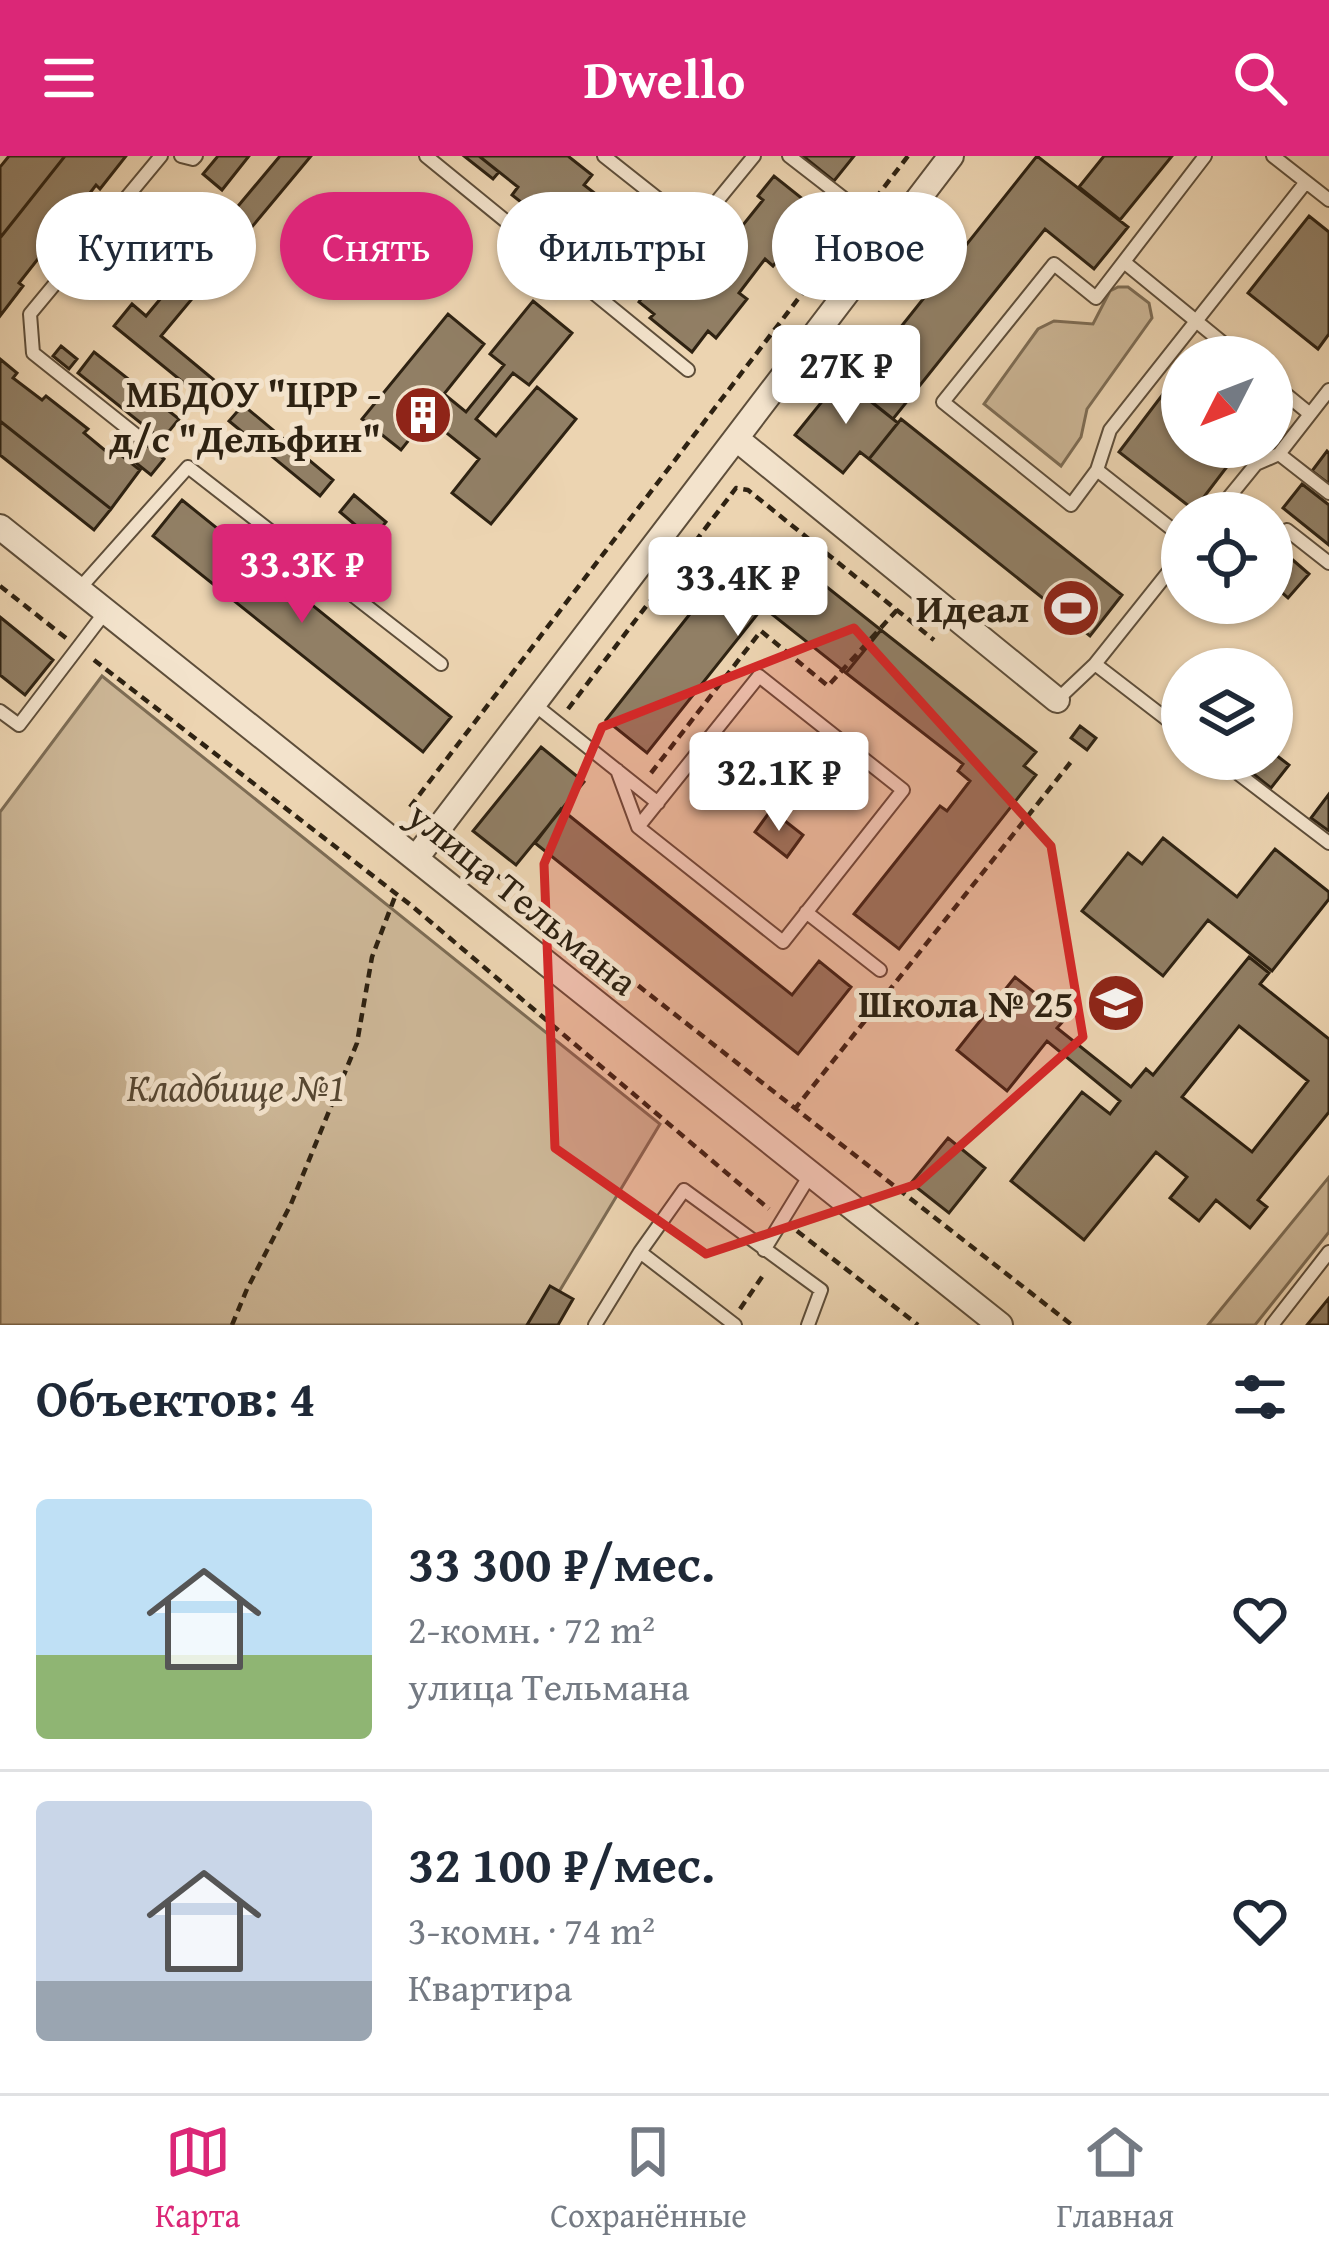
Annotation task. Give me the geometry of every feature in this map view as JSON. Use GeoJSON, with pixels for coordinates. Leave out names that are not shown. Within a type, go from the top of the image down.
{"type":"FeatureCollection","features":[{"type":"Feature","properties":{"kind":"street"},"geometry":{"type":"LineString","coordinates":[[924,192],[951,156]]}},
{"type":"Feature","properties":{"kind":"street"},"geometry":{"type":"LineString","coordinates":[[416,858],[842,300]]}},
{"type":"Feature","properties":{"kind":"street"},"geometry":{"type":"LineString","coordinates":[[738,440],[1057,700]]}},
{"type":"Feature","properties":{"kind":"street","name":"улица Тельмана"},"geometry":{"type":"LineString","coordinates":[[0,527],[1000,1325]]}},
{"type":"Feature","properties":{"kind":"lane"},"geometry":{"type":"LineString","coordinates":[[136,435],[33,353],[30,314],[161,156]]}},
{"type":"Feature","properties":{"kind":"lane"},"geometry":{"type":"LineString","coordinates":[[182,156],[196,156]]}},
{"type":"Feature","properties":{"kind":"lane"},"geometry":{"type":"LineString","coordinates":[[426,156],[688,370]]}},
{"type":"Feature","properties":{"kind":"lane"},"geometry":{"type":"LineString","coordinates":[[604,156],[695,228],[754,156]]}},
{"type":"Feature","properties":{"kind":"lane"},"geometry":{"type":"LineString","coordinates":[[789,156],[835,192]]}},
{"type":"Feature","properties":{"kind":"lane"},"geometry":{"type":"LineString","coordinates":[[1205,156],[1096,298],[1054,264],[943,402],[1071,505],[1097,470],[1110,430],[1306,182]]}},
{"type":"Feature","properties":{"kind":"lane"},"geometry":{"type":"LineString","coordinates":[[1274,156],[1329,200]]}},
{"type":"Feature","properties":{"kind":"lane"},"geometry":{"type":"LineString","coordinates":[[1124,262],[1215,336]]}},
{"type":"Feature","properties":{"kind":"lane"},"geometry":{"type":"LineString","coordinates":[[1293,436],[1329,390]]}},
{"type":"Feature","properties":{"kind":"lane"},"geometry":{"type":"LineString","coordinates":[[1293,400],[1310,414]]}},
{"type":"Feature","properties":{"kind":"lane"},"geometry":{"type":"LineString","coordinates":[[1293,465],[1329,493]]}},
{"type":"Feature","properties":{"kind":"lane"},"geometry":{"type":"LineString","coordinates":[[80,588],[188,467],[441,664]]}},
{"type":"Feature","properties":{"kind":"lane"},"geometry":{"type":"LineString","coordinates":[[1233,492],[1253,468]]}},
{"type":"Feature","properties":{"kind":"lane"},"geometry":{"type":"LineString","coordinates":[[1097,470],[1161,520]]}},
{"type":"Feature","properties":{"kind":"lane"},"geometry":{"type":"LineString","coordinates":[[1293,535],[1329,563]]}},
{"type":"Feature","properties":{"kind":"lane"},"geometry":{"type":"LineString","coordinates":[[1057,700],[1095,664],[1161,581]]}},
{"type":"Feature","properties":{"kind":"lane"},"geometry":{"type":"LineString","coordinates":[[0,711],[19,725],[107,610]]}},
{"type":"Feature","properties":{"kind":"lane"},"geometry":{"type":"LineString","coordinates":[[1095,664],[1161,715]]}},
{"type":"Feature","properties":{"kind":"lane"},"geometry":{"type":"LineString","coordinates":[[616,770],[638,827],[783,942],[903,790],[759,676],[638,827]]}},
{"type":"Feature","properties":{"kind":"lane"},"geometry":{"type":"LineString","coordinates":[[535,705],[658,803]]}},
{"type":"Feature","properties":{"kind":"lane"},"geometry":{"type":"LineString","coordinates":[[1246,780],[1329,843]]}},
{"type":"Feature","properties":{"kind":"lane"},"geometry":{"type":"LineString","coordinates":[[806,912],[880,970]]}},
{"type":"Feature","properties":{"kind":"lane"},"geometry":{"type":"LineString","coordinates":[[770,1253],[781,1219],[810,1175]]}},
{"type":"Feature","properties":{"kind":"lane"},"geometry":{"type":"LineString","coordinates":[[595,1325],[684,1190],[821,1291],[808,1325]]}},
{"type":"Feature","properties":{"kind":"lane"},"geometry":{"type":"LineString","coordinates":[[640,1252],[733,1323]]}},
{"type":"Feature","properties":{"kind":"lane"},"geometry":{"type":"LineString","coordinates":[[1272,1325],[1329,1252]]}},
{"type":"Feature","properties":{"kind":"path"},"geometry":{"type":"LineString","coordinates":[[880,192],[908,156]]}},
{"type":"Feature","properties":{"kind":"path"},"geometry":{"type":"LineString","coordinates":[[410,807],[797,300]]}},
{"type":"Feature","properties":{"kind":"path"},"geometry":{"type":"LineString","coordinates":[[574,724],[568,708],[736,488],[748,490],[934,640]]}},
{"type":"Feature","properties":{"kind":"path"},"geometry":{"type":"LineString","coordinates":[[0,586],[396,894],[781,1219]]}},
{"type":"Feature","properties":{"kind":"path"},"geometry":{"type":"LineString","coordinates":[[652,773],[761,631],[828,686],[897,610]]}},
{"type":"Feature","properties":{"kind":"path"},"geometry":{"type":"LineString","coordinates":[[794,1110],[1074,758]]}},
{"type":"Feature","properties":{"kind":"path"},"geometry":{"type":"LineString","coordinates":[[460,847],[1072,1325]]}},
{"type":"Feature","properties":{"kind":"path"},"geometry":{"type":"LineString","coordinates":[[232,1325],[291,1204],[350,1064],[372,957],[396,894]]}},
{"type":"Feature","properties":{"kind":"path"},"geometry":{"type":"LineString","coordinates":[[733,1323],[770,1253],[794,1229],[918,1325]]}},
{"type":"Feature","properties":{"kind":"highlighted area"},"geometry":{"type":"Polygon","coordinates":[[[854,628],[1051,846],[1083,1037],[917,1184],[706,1254],[555,1148],[544,864],[602,727],[854,628]]]}},
{"type":"Feature","properties":{"kind":"green space"},"geometry":{"type":"Polygon","coordinates":[[[1128,287],[1149,303],[1152,318],[1087,409],[1081,437],[1061,466],[984,404],[1038,329],[1054,321],[1093,324],[1110,291],[1128,287]]]}},
{"type":"Feature","properties":{"kind":"green space","name":"Кладбище №1"},"geometry":{"type":"Polygon","coordinates":[[[102,676],[660,1124],[539,1325],[0,1325],[0,812],[102,676]]]}},
{"type":"Feature","properties":{"kind":"green space"},"geometry":{"type":"Polygon","coordinates":[[[1329,1177],[1329,1232],[1255,1325],[1208,1325],[1329,1177]]]}},
{"type":"Feature","properties":{"kind":"building"},"geometry":{"type":"Polygon","coordinates":[[[9,156],[65,156],[0,238],[0,167],[9,156]]]}},
{"type":"Feature","properties":{"kind":"building"},"geometry":{"type":"Polygon","coordinates":[[[65,156],[126,156],[100,189],[96,185],[91,192],[36,192],[65,156]]]}},
{"type":"Feature","properties":{"kind":"building"},"geometry":{"type":"Polygon","coordinates":[[[218,156],[249,156],[222,190],[203,174],[218,156]]]}},
{"type":"Feature","properties":{"kind":"building"},"geometry":{"type":"Polygon","coordinates":[[[280,156],[311,156],[256,222],[256,192],[250,192],[280,156]]]}},
{"type":"Feature","properties":{"kind":"building"},"geometry":{"type":"Polygon","coordinates":[[[464,156],[479,156],[499,172],[493,179],[464,156]]]}},
{"type":"Feature","properties":{"kind":"building"},"geometry":{"type":"Polygon","coordinates":[[[479,156],[568,156],[592,175],[584,185],[593,192],[514,192],[518,187],[479,156]]]}},
{"type":"Feature","properties":{"kind":"building"},"geometry":{"type":"Polygon","coordinates":[[[803,156],[854,156],[834,181],[803,156]]]}},
{"type":"Feature","properties":{"kind":"building"},"geometry":{"type":"Polygon","coordinates":[[[1037,156],[1128,227],[1094,269],[1045,229],[893,419],[853,387],[922,300],[967,300],[967,244],[1037,156]]]}},
{"type":"Feature","properties":{"kind":"building"},"geometry":{"type":"Polygon","coordinates":[[[1104,156],[1172,156],[1120,220],[1079,187],[1104,156]]]}},
{"type":"Feature","properties":{"kind":"building"},"geometry":{"type":"Polygon","coordinates":[[[774,176],[794,192],[772,192],[772,265],[765,259],[748,281],[748,219],[774,176]]]}},
{"type":"Feature","properties":{"kind":"building"},"geometry":{"type":"Polygon","coordinates":[[[36,193],[36,261],[0,316],[0,238],[36,193]]]}},
{"type":"Feature","properties":{"kind":"building"},"geometry":{"type":"Polygon","coordinates":[[[1309,216],[1329,232],[1329,334],[1318,349],[1248,293],[1309,216]]]}},
{"type":"Feature","properties":{"kind":"building"},"geometry":{"type":"Polygon","coordinates":[[[159,300],[191,300],[161,336],[220,385],[206,401],[114,326],[132,304],[146,316],[159,300]]]}},
{"type":"Feature","properties":{"kind":"building"},"geometry":{"type":"Polygon","coordinates":[[[746,300],[716,338],[708,331],[692,352],[650,318],[654,314],[639,302],[746,300]]]}},
{"type":"Feature","properties":{"kind":"building","name":"МБДОУ \"ЦРР - д/с \"Дельфин\""},"geometry":{"type":"Polygon","coordinates":[[[533,301],[572,333],[529,385],[513,373],[476,419],[496,436],[537,387],[576,419],[491,524],[452,493],[479,459],[427,417],[401,450],[362,419],[448,314],[484,344],[444,394],[466,412],[504,365],[490,354],[533,301]]]}},
{"type":"Feature","properties":{"kind":"building"},"geometry":{"type":"Polygon","coordinates":[[[61,346],[77,359],[69,369],[53,356],[61,346]]]}},
{"type":"Feature","properties":{"kind":"building"},"geometry":{"type":"Polygon","coordinates":[[[94,352],[179,419],[162,440],[78,373],[94,352]]]}},
{"type":"Feature","properties":{"kind":"building"},"geometry":{"type":"Polygon","coordinates":[[[0,359],[17,373],[13,378],[42,400],[46,396],[88,429],[84,433],[113,457],[117,452],[140,470],[111,509],[0,421],[0,359]]]}},
{"type":"Feature","properties":{"kind":"building"},"geometry":{"type":"Polygon","coordinates":[[[841,378],[898,423],[869,459],[860,452],[843,473],[795,435],[841,378]]]}},
{"type":"Feature","properties":{"kind":"building"},"geometry":{"type":"Polygon","coordinates":[[[1161,397],[1161,468],[1226,468],[1208,492],[1171,492],[1119,452],[1161,397]]]}},
{"type":"Feature","properties":{"kind":"building"},"geometry":{"type":"Polygon","coordinates":[[[243,405],[333,480],[320,496],[229,421],[243,405]]]}},
{"type":"Feature","properties":{"kind":"building"},"geometry":{"type":"Polygon","coordinates":[[[901,419],[1122,595],[1090,636],[869,459],[901,419]]]}},
{"type":"Feature","properties":{"kind":"building"},"geometry":{"type":"Polygon","coordinates":[[[0,421],[111,509],[94,530],[0,455],[0,421]]]}},
{"type":"Feature","properties":{"kind":"building"},"geometry":{"type":"Polygon","coordinates":[[[129,431],[164,459],[151,475],[116,447],[129,431]]]}},
{"type":"Feature","properties":{"kind":"building"},"geometry":{"type":"Polygon","coordinates":[[[1329,453],[1329,484],[1312,471],[1329,453]]]}},
{"type":"Feature","properties":{"kind":"building"},"geometry":{"type":"Polygon","coordinates":[[[1302,484],[1329,505],[1329,545],[1293,516],[1293,495],[1302,484]]]}},
{"type":"Feature","properties":{"kind":"building"},"geometry":{"type":"Polygon","coordinates":[[[354,495],[386,522],[372,539],[340,512],[354,495]]]}},
{"type":"Feature","properties":{"kind":"building"},"geometry":{"type":"Polygon","coordinates":[[[182,500],[451,717],[423,752],[153,536],[182,500]]]}},
{"type":"Feature","properties":{"kind":"building"},"geometry":{"type":"Polygon","coordinates":[[[746,551],[760,554],[788,576],[798,564],[881,630],[846,673],[763,607],[647,753],[606,720],[735,557],[746,551]]]}},
{"type":"Feature","properties":{"kind":"building"},"geometry":{"type":"Polygon","coordinates":[[[1293,560],[1309,574],[1293,592],[1293,560]]]}},
{"type":"Feature","properties":{"kind":"building"},"geometry":{"type":"Polygon","coordinates":[[[0,617],[53,660],[25,695],[0,675],[0,617]]]}},
{"type":"Feature","properties":{"kind":"building"},"geometry":{"type":"Polygon","coordinates":[[[881,630],[1036,752],[1024,766],[1036,775],[899,949],[854,914],[940,806],[947,811],[970,781],[958,771],[963,764],[846,673],[881,630]]]}},
{"type":"Feature","properties":{"kind":"building"},"geometry":{"type":"Polygon","coordinates":[[[1080,726],[1096,738],[1087,750],[1071,738],[1080,726]]]}},
{"type":"Feature","properties":{"kind":"building"},"geometry":{"type":"Polygon","coordinates":[[[541,747],[584,782],[516,865],[473,831],[541,747]]]}},
{"type":"Feature","properties":{"kind":"building"},"geometry":{"type":"Polygon","coordinates":[[[1329,794],[1329,831],[1311,818],[1329,794]]]}},
{"type":"Feature","properties":{"kind":"building"},"geometry":{"type":"Polygon","coordinates":[[[561,809],[792,995],[819,961],[851,987],[798,1054],[535,843],[561,809]]]}},
{"type":"Feature","properties":{"kind":"building"},"geometry":{"type":"Polygon","coordinates":[[[771,810],[803,835],[787,857],[755,832],[771,810]]]}},
{"type":"Feature","properties":{"kind":"building"},"geometry":{"type":"Polygon","coordinates":[[[1163,838],[1237,897],[1275,849],[1329,892],[1329,899],[1272,971],[1208,920],[1163,976],[1082,911],[1128,853],[1142,864],[1163,838]]]}},
{"type":"Feature","properties":{"kind":"building"},"geometry":{"type":"Polygon","coordinates":[[[1249,957],[1269,973],[1260,984],[1329,1039],[1329,1112],[1258,1200],[1267,1207],[1250,1228],[1216,1200],[1199,1221],[1170,1198],[1187,1177],[1156,1152],[1084,1240],[1011,1181],[1082,1092],[1110,1114],[1120,1101],[1047,1041],[1007,1091],[957,1050],[1015,977],[1066,1018],[1057,1028],[1131,1087],[1146,1069],[1153,1075],[1249,957]],[[1239,1026],[1182,1097],[1252,1152],[1308,1081],[1239,1026]]]}},
{"type":"Feature","properties":{"kind":"building"},"geometry":{"type":"Polygon","coordinates":[[[948,1138],[985,1168],[949,1213],[911,1183],[948,1138]]]}},
{"type":"Feature","properties":{"kind":"building"},"geometry":{"type":"Polygon","coordinates":[[[550,1286],[573,1299],[558,1325],[527,1325],[550,1286]]]}},
{"type":"Feature","properties":{"kind":"building"},"geometry":{"type":"Polygon","coordinates":[[[1329,1298],[1329,1325],[1307,1325],[1329,1298]]]}},
{"type":"Feature","properties":{"kind":"place","name":"МБДОУ \"ЦРР - д/с \"Дельфин\""},"geometry":{"type":"Point","coordinates":[423,415]}},
{"type":"Feature","properties":{"kind":"place","name":"Идеал"},"geometry":{"type":"Point","coordinates":[1071,608]}},
{"type":"Feature","properties":{"kind":"place","name":"Школа № 25"},"geometry":{"type":"Point","coordinates":[1116,1003]}}]}
